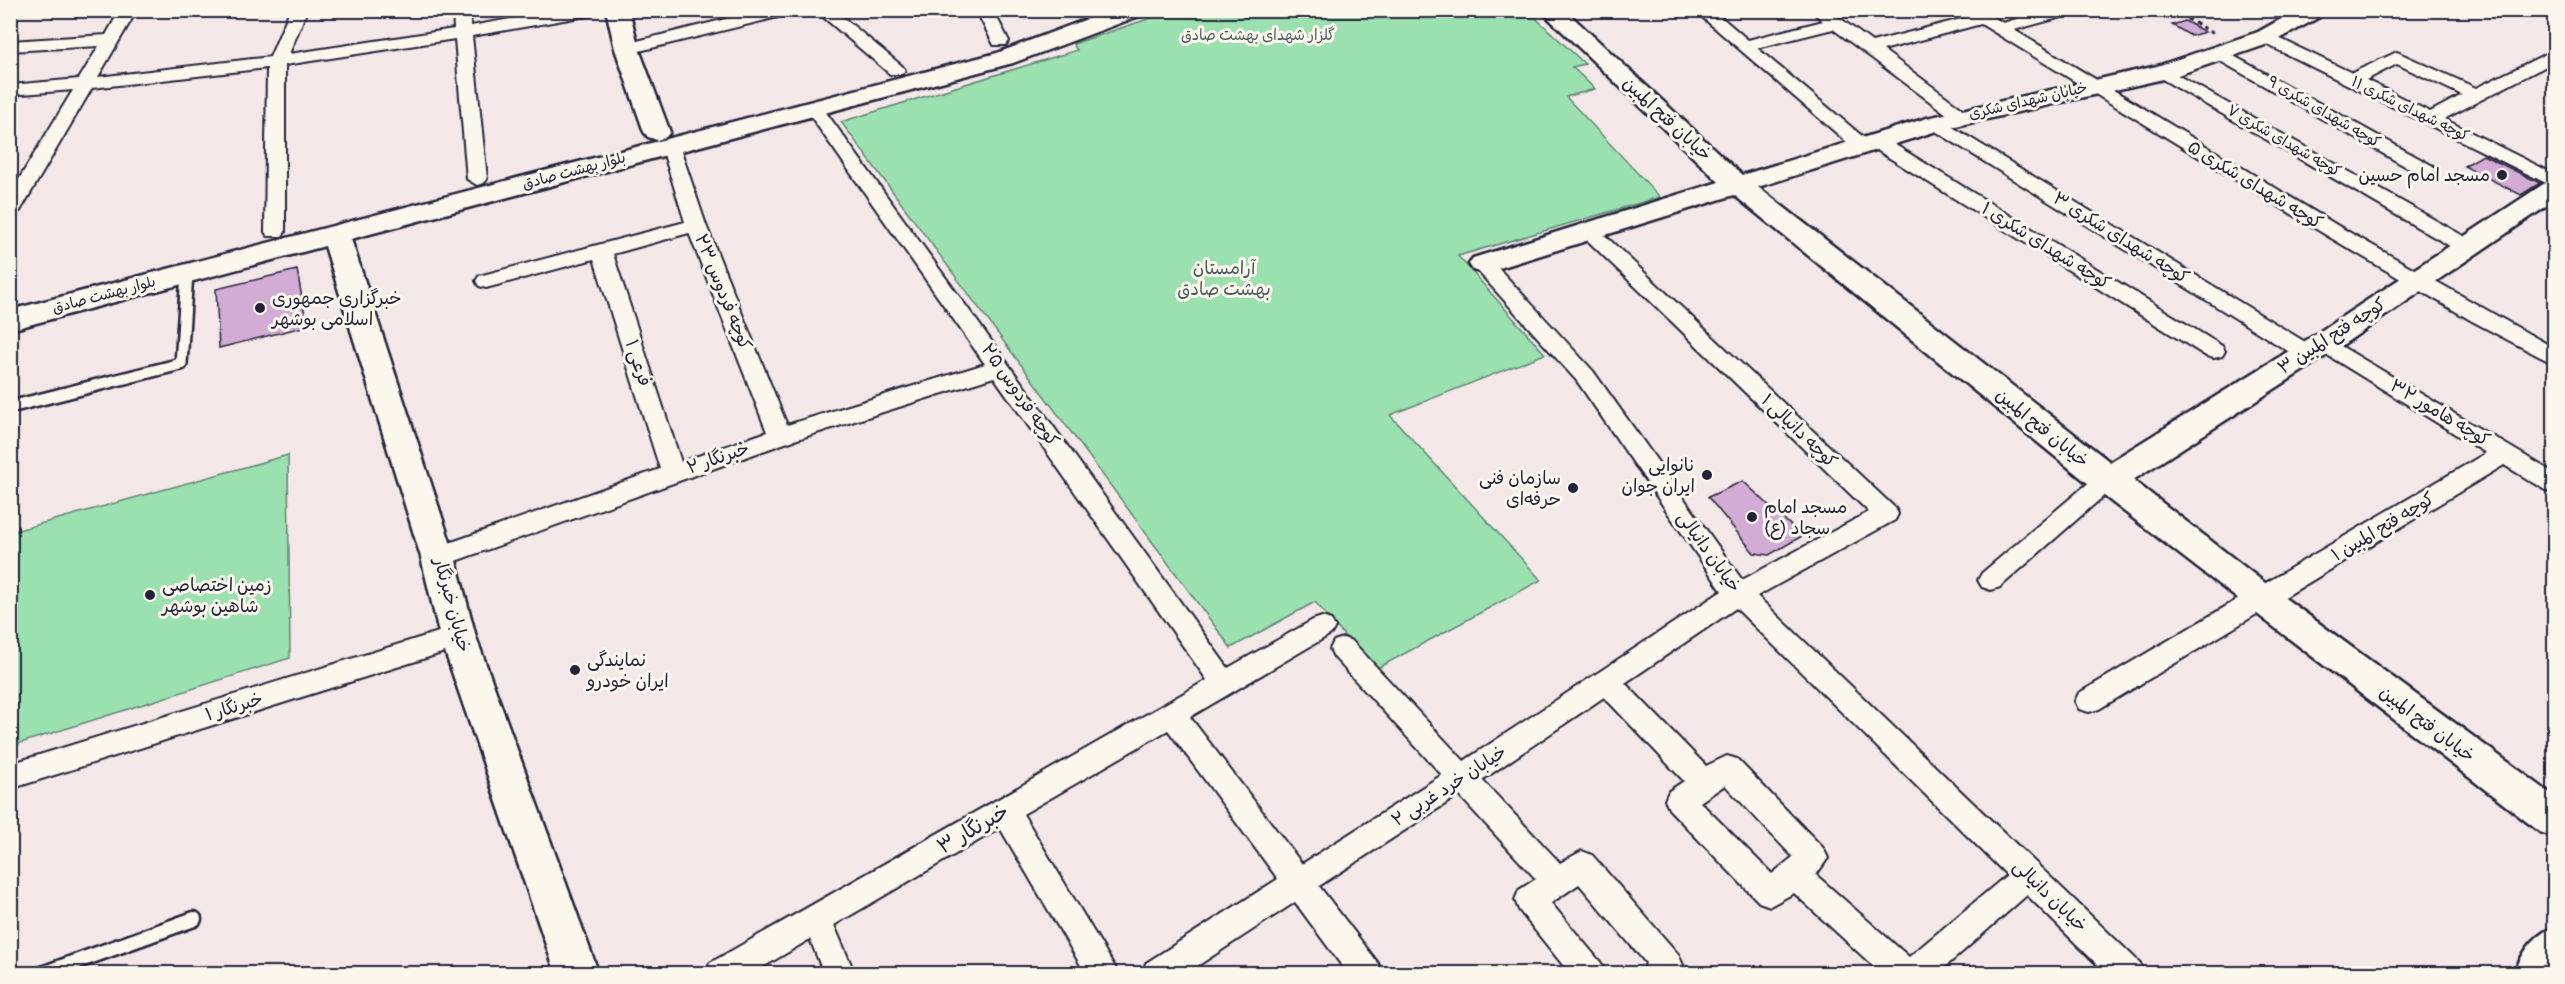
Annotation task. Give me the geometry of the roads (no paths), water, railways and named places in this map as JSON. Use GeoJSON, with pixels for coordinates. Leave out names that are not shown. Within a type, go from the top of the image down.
{"type":"FeatureCollection","features":[{"type":"Feature","properties":{"kind":"street"},"geometry":{"type":"LineString","coordinates":[[10,211],[82,85],[129,10]]}},
{"type":"Feature","properties":{"kind":"street"},"geometry":{"type":"LineString","coordinates":[[275,232],[276,63],[299,10]]}},
{"type":"Feature","properties":{"kind":"street"},"geometry":{"type":"LineString","coordinates":[[461,10],[477,179]]}},
{"type":"Feature","properties":{"kind":"street"},"geometry":{"type":"LineString","coordinates":[[10,90],[82,85],[276,63],[592,10]]}},
{"type":"Feature","properties":{"kind":"street"},"geometry":{"type":"LineString","coordinates":[[617,10],[627,49],[663,138]]}},
{"type":"Feature","properties":{"kind":"street"},"geometry":{"type":"LineString","coordinates":[[627,49],[784,10]]}},
{"type":"Feature","properties":{"kind":"street"},"geometry":{"type":"LineString","coordinates":[[823,10],[896,70]]}},
{"type":"Feature","properties":{"kind":"street"},"geometry":{"type":"LineString","coordinates":[[984,10],[1000,40]]}},
{"type":"Feature","properties":{"kind":"street","name":"بلوار بهشت صادق"},"geometry":{"type":"LineString","coordinates":[[10,301],[74,293],[187,273],[335,234],[1000,40],[1086,10]]}},
{"type":"Feature","properties":{"kind":"street","name":"بلوار بهشت صادق"},"geometry":{"type":"LineString","coordinates":[[10,321],[74,293],[275,232],[477,179],[814,108],[1005,58],[1134,10]]}},
{"type":"Feature","properties":{"kind":"street","name":"خیابان فتح المبین"},"geometry":{"type":"LineString","coordinates":[[1551,10],[1738,185],[2107,480],[2262,600],[2554,819]]}},
{"type":"Feature","properties":{"kind":"street","name":"کوچه شهدای شکری ۱"},"geometry":{"type":"LineString","coordinates":[[1702,10],[1744,46],[1870,144],[2214,351]]}},
{"type":"Feature","properties":{"kind":"street"},"geometry":{"type":"LineString","coordinates":[[1818,10],[1962,117]]}},
{"type":"Feature","properties":{"kind":"street"},"geometry":{"type":"LineString","coordinates":[[2000,29],[2067,10]]}},
{"type":"Feature","properties":{"kind":"street","name":"خیابان شهدای شکری"},"geometry":{"type":"LineString","coordinates":[[1738,185],[1936,123],[2163,72],[2266,37],[2315,10]]}},
{"type":"Feature","properties":{"kind":"street"},"geometry":{"type":"LineString","coordinates":[[1870,48],[1977,14]]}},
{"type":"Feature","properties":{"kind":"street","name":"کوچه شهدای شکری ۵"},"geometry":{"type":"LineString","coordinates":[[1977,14],[2417,282],[2554,357]]}},
{"type":"Feature","properties":{"kind":"street"},"geometry":{"type":"LineString","coordinates":[[1744,46],[1837,23]]}},
{"type":"Feature","properties":{"kind":"street","name":"کوچه شهدای شکری ۱۱"},"geometry":{"type":"LineString","coordinates":[[2266,37],[2554,181]]}},
{"type":"Feature","properties":{"kind":"street"},"geometry":{"type":"LineString","coordinates":[[10,46],[110,40]]}},
{"type":"Feature","properties":{"kind":"street","name":"کوچه شهدای شکری ۹"},"geometry":{"type":"LineString","coordinates":[[2230,51],[2426,170]]}},
{"type":"Feature","properties":{"kind":"street"},"geometry":{"type":"LineString","coordinates":[[2430,119],[2554,55]]}},
{"type":"Feature","properties":{"kind":"street"},"geometry":{"type":"LineString","coordinates":[[2352,80],[2397,57],[2476,95]]}},
{"type":"Feature","properties":{"kind":"street","name":"کوچه شهدای شکری ۷"},"geometry":{"type":"LineString","coordinates":[[2163,72],[2468,247]]}},
{"type":"Feature","properties":{"kind":"street","name":"کوچه فردوس ۲۵"},"geometry":{"type":"LineString","coordinates":[[814,108],[1225,684]]}},
{"type":"Feature","properties":{"kind":"street","name":"کوچه شهدای شکری ۳"},"geometry":{"type":"LineString","coordinates":[[1936,123],[2315,348]]}},
{"type":"Feature","properties":{"kind":"street","name":"کوچه فردوس ۲۳"},"geometry":{"type":"LineString","coordinates":[[663,138],[780,436]]}},
{"type":"Feature","properties":{"kind":"street","name":"خیابان دانیالی"},"geometry":{"type":"LineString","coordinates":[[1738,185],[1483,264],[1584,376],[1738,594],[2129,974]]}},
{"type":"Feature","properties":{"kind":"street","name":"کوچه فتح المبین ۳"},"geometry":{"type":"LineString","coordinates":[[2107,480],[2417,282],[2554,189]]}},
{"type":"Feature","properties":{"kind":"street"},"geometry":{"type":"LineString","coordinates":[[486,281],[696,225]]}},
{"type":"Feature","properties":{"kind":"street","name":"کوچه دانیالی ۱"},"geometry":{"type":"LineString","coordinates":[[1590,232],[1886,514],[1738,594]]}},
{"type":"Feature","properties":{"kind":"street","name":"خیابان خبرنگار"},"geometry":{"type":"LineString","coordinates":[[335,234],[438,557],[458,637],[571,971]]}},
{"type":"Feature","properties":{"kind":"street","name":"فرعی ۱"},"geometry":{"type":"LineString","coordinates":[[602,251],[673,474]]}},
{"type":"Feature","properties":{"kind":"street","name":"کوچه هامور ۳۲"},"geometry":{"type":"LineString","coordinates":[[2315,348],[2505,453],[2554,484]]}},
{"type":"Feature","properties":{"kind":"street","name":"خبرنگار ۲"},"geometry":{"type":"LineString","coordinates":[[438,557],[780,436],[1001,367]]}},
{"type":"Feature","properties":{"kind":"street","name":"کوچه فتح المبین ۱"},"geometry":{"type":"LineString","coordinates":[[2089,701],[2262,600],[2505,453]]}},
{"type":"Feature","properties":{"kind":"street"},"geometry":{"type":"LineString","coordinates":[[1991,580],[2107,480]]}},
{"type":"Feature","properties":{"kind":"street","name":"خیابان خرد غربی ۲"},"geometry":{"type":"LineString","coordinates":[[1157,974],[1461,778],[1738,594]]}},
{"type":"Feature","properties":{"kind":"street","name":"خبرنگار ۳"},"geometry":{"type":"LineString","coordinates":[[721,974],[1322,627]]}},
{"type":"Feature","properties":{"kind":"street","name":"خبرنگار ۱"},"geometry":{"type":"LineString","coordinates":[[10,777],[458,637]]}},
{"type":"Feature","properties":{"kind":"street"},"geometry":{"type":"LineString","coordinates":[[1343,649],[1558,882]]}},
{"type":"Feature","properties":{"kind":"street"},"geometry":{"type":"LineString","coordinates":[[1607,682],[1704,783]]}},
{"type":"Feature","properties":{"kind":"street"},"geometry":{"type":"LineString","coordinates":[[1172,714],[1300,881],[1367,974]]}},
{"type":"Feature","properties":{"kind":"street"},"geometry":{"type":"LineString","coordinates":[[1727,768],[1813,858],[1795,876],[1770,892],[1679,800],[1727,768]]}},
{"type":"Feature","properties":{"kind":"street"},"geometry":{"type":"LineString","coordinates":[[1005,810],[1104,974]]}},
{"type":"Feature","properties":{"kind":"street"},"geometry":{"type":"LineString","coordinates":[[1590,974],[1530,900],[1582,865],[1666,965],[1657,974]]}},
{"type":"Feature","properties":{"kind":"street"},"geometry":{"type":"LineString","coordinates":[[1795,876],[1905,974]]}},
{"type":"Feature","properties":{"kind":"street"},"geometry":{"type":"LineString","coordinates":[[1913,974],[2028,876]]}},
{"type":"Feature","properties":{"kind":"street"},"geometry":{"type":"LineString","coordinates":[[816,919],[840,974]]}},
{"type":"Feature","properties":{"kind":"lane"},"geometry":{"type":"LineString","coordinates":[[10,407],[182,364],[187,273]]}},
{"type":"Feature","properties":{"kind":"lane"},"geometry":{"type":"LineString","coordinates":[[42,974],[194,919]]}},
{"type":"Feature","properties":{"kind":"place","name":"مسجد امام حسین"},"geometry":{"type":"Point","coordinates":[2502,175]}},
{"type":"Feature","properties":{"kind":"place","name":"خبرگزاری جمهوری اسلامی بوشهر"},"geometry":{"type":"Point","coordinates":[260,308]}},
{"type":"Feature","properties":{"kind":"place","name":"نانوایی ایران جوان"},"geometry":{"type":"Point","coordinates":[1707,475]}},
{"type":"Feature","properties":{"kind":"place","name":"سازمان فنی حرفه‌ای"},"geometry":{"type":"Point","coordinates":[1573,488]}},
{"type":"Feature","properties":{"kind":"place","name":"مسجد امام سجاد (ع)"},"geometry":{"type":"Point","coordinates":[1752,517]}},
{"type":"Feature","properties":{"kind":"place","name":"زمین اختصاصی شاهین بوشهر"},"geometry":{"type":"Point","coordinates":[150,595]}},
{"type":"Feature","properties":{"kind":"place","name":"نمایندگی ایران خودرو"},"geometry":{"type":"Point","coordinates":[575,670]}},
{"type":"Feature","properties":{"kind":"park label","name":"گلزار شهدای بهشت صادق"},"geometry":{"type":"Point","coordinates":[1258,35]}},
{"type":"Feature","properties":{"kind":"park label","name":"آرامستان بهشت صادق"},"geometry":{"type":"Point","coordinates":[1224,278]}}]}
